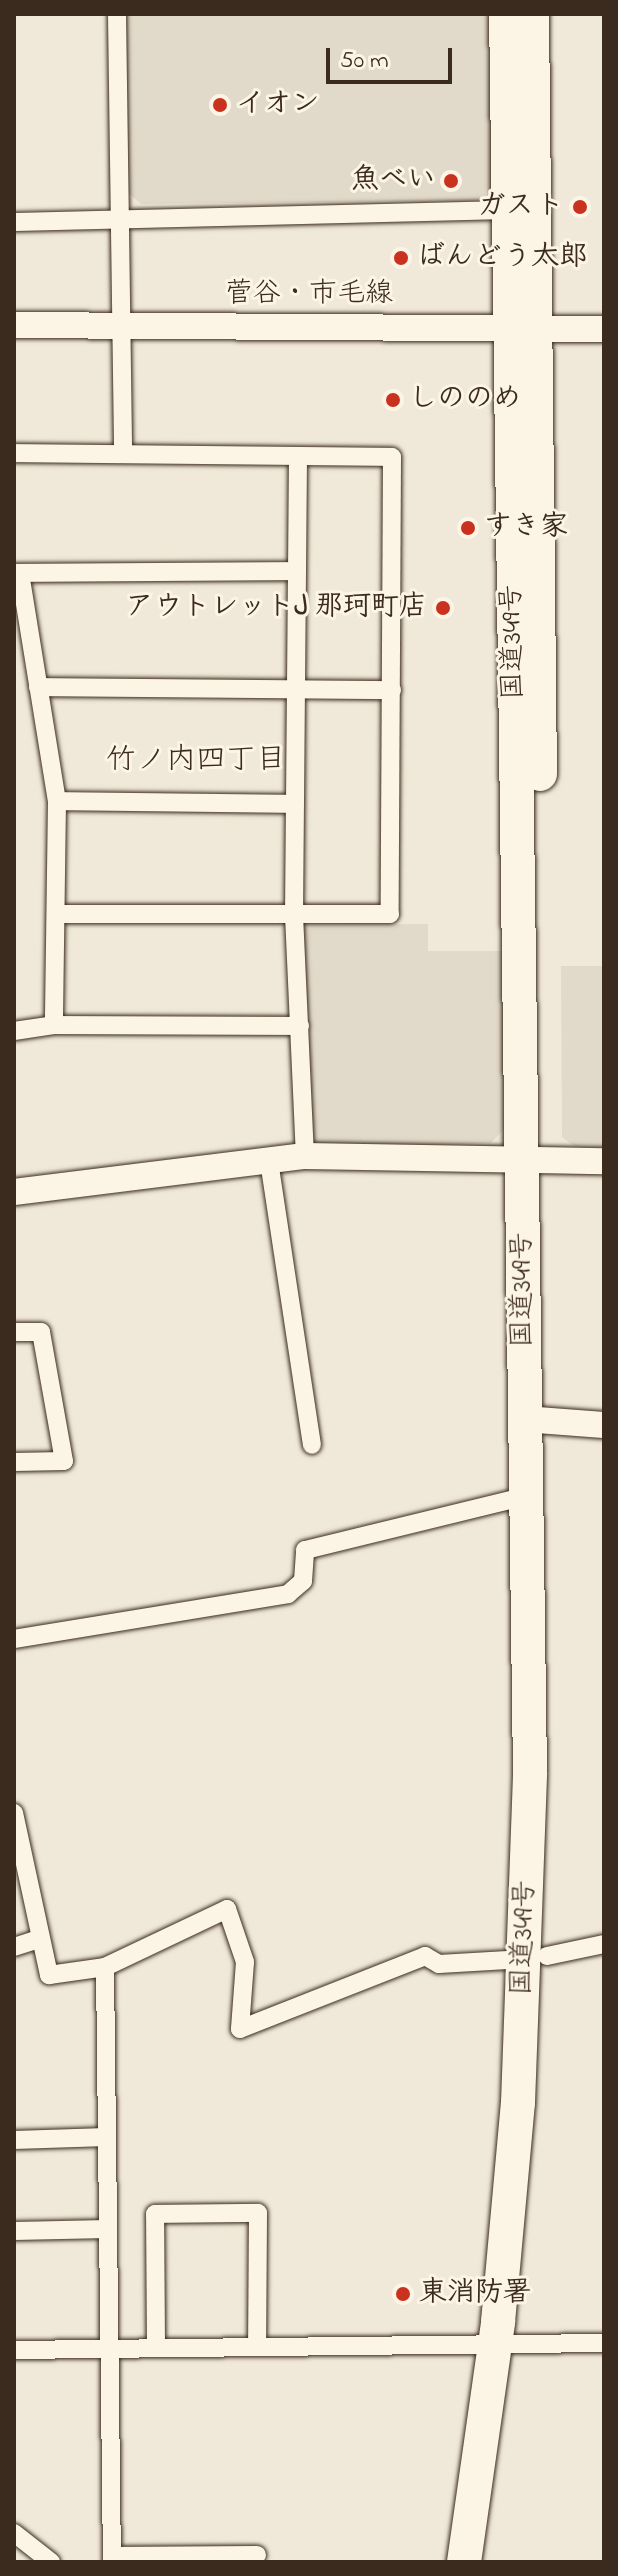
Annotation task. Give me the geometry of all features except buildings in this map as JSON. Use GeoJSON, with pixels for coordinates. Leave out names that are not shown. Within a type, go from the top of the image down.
{"type":"FeatureCollection","features":[{"type":"Feature","properties":{"kind":"highway","name":"国道349号"},"geometry":{"type":"LineString","coordinates":[[506,14],[508,210],[521,329]]}},
{"type":"Feature","properties":{"kind":"highway","name":"国道349号"},"geometry":{"type":"LineString","coordinates":[[488,2562],[536,1957],[535,1157],[521,329],[532,14]]}},
{"type":"Feature","properties":{"kind":"highway","name":"国道349号"},"geometry":{"type":"LineString","coordinates":[[536,1419],[526,1496],[536,1957]]}},
{"type":"Feature","properties":{"kind":"highway","name":"国道349号"},"geometry":{"type":"LineString","coordinates":[[464,2562],[507,2344]]}},
{"type":"Feature","properties":{"kind":"street"},"geometry":{"type":"LineString","coordinates":[[117,14],[123,454]]}},
{"type":"Feature","properties":{"kind":"street"},"geometry":{"type":"LineString","coordinates":[[14,222],[118,222],[508,210]]}},
{"type":"Feature","properties":{"kind":"street","name":"菅谷・市毛線"},"geometry":{"type":"LineString","coordinates":[[14,325],[604,329]]}},
{"type":"Feature","properties":{"kind":"street"},"geometry":{"type":"LineString","coordinates":[[14,453],[392,457],[390,914],[60,914]]}},
{"type":"Feature","properties":{"kind":"street"},"geometry":{"type":"LineString","coordinates":[[298,457],[294,915],[305,1156]]}},
{"type":"Feature","properties":{"kind":"street"},"geometry":{"type":"LineString","coordinates":[[54,1025],[60,914],[57,801],[17,573],[297,571]]}},
{"type":"Feature","properties":{"kind":"street"},"geometry":{"type":"LineString","coordinates":[[38,687],[392,690]]}},
{"type":"Feature","properties":{"kind":"street"},"geometry":{"type":"LineString","coordinates":[[57,801],[295,804]]}},
{"type":"Feature","properties":{"kind":"street"},"geometry":{"type":"LineString","coordinates":[[14,1031],[54,1025],[300,1026]]}},
{"type":"Feature","properties":{"kind":"street"},"geometry":{"type":"LineString","coordinates":[[14,1192],[305,1156],[535,1157],[604,1161]]}},
{"type":"Feature","properties":{"kind":"street"},"geometry":{"type":"LineString","coordinates":[[269,1161],[312,1445]]}},
{"type":"Feature","properties":{"kind":"street"},"geometry":{"type":"LineString","coordinates":[[14,1332],[41,1332],[64,1461],[14,1462]]}},
{"type":"Feature","properties":{"kind":"street"},"geometry":{"type":"LineString","coordinates":[[536,1419],[604,1425]]}},
{"type":"Feature","properties":{"kind":"street"},"geometry":{"type":"LineString","coordinates":[[14,1639],[288,1594],[303,1581],[305,1550],[526,1496]]}},
{"type":"Feature","properties":{"kind":"street"},"geometry":{"type":"LineString","coordinates":[[14,1813],[49,1975],[105,1967],[227,1909],[245,1962],[240,2029],[425,1956],[439,1964],[536,1957],[604,1944]]}},
{"type":"Feature","properties":{"kind":"street"},"geometry":{"type":"LineString","coordinates":[[14,1947],[41,1938]]}},
{"type":"Feature","properties":{"kind":"street"},"geometry":{"type":"LineString","coordinates":[[105,1967],[112,2559],[257,2555]]}},
{"type":"Feature","properties":{"kind":"street"},"geometry":{"type":"LineString","coordinates":[[14,2140],[107,2137]]}},
{"type":"Feature","properties":{"kind":"street"},"geometry":{"type":"LineString","coordinates":[[156,2348],[155,2214],[258,2213],[257,2347]]}},
{"type":"Feature","properties":{"kind":"street"},"geometry":{"type":"LineString","coordinates":[[14,2231],[108,2229]]}},
{"type":"Feature","properties":{"kind":"street"},"geometry":{"type":"LineString","coordinates":[[14,2350],[604,2343]]}},
{"type":"Feature","properties":{"kind":"street"},"geometry":{"type":"LineString","coordinates":[[14,2533],[51,2562]]}},
{"type":"Feature","properties":{"kind":"shaded area"},"geometry":{"type":"Polygon","coordinates":[[[124,14],[492,14],[491,200],[141,204],[126,191],[124,14]]]}},
{"type":"Feature","properties":{"kind":"shaded area"},"geometry":{"type":"Polygon","coordinates":[[[428,924],[428,951],[502,951],[504,1129],[491,1143],[314,1149],[303,925],[428,924]]]}},
{"type":"Feature","properties":{"kind":"shaded area"},"geometry":{"type":"Polygon","coordinates":[[[561,966],[604,966],[604,1147],[575,1147],[562,1137],[561,966]]]}},
{"type":"Feature","properties":{"kind":"place","name":"イオン"},"geometry":{"type":"Point","coordinates":[220,105]}},
{"type":"Feature","properties":{"kind":"place","name":"魚べい"},"geometry":{"type":"Point","coordinates":[451,181]}},
{"type":"Feature","properties":{"kind":"place","name":"ガスト"},"geometry":{"type":"Point","coordinates":[580,207]}},
{"type":"Feature","properties":{"kind":"place","name":"ばんどう太郎"},"geometry":{"type":"Point","coordinates":[401,258]}},
{"type":"Feature","properties":{"kind":"place","name":"しののめ"},"geometry":{"type":"Point","coordinates":[393,400]}},
{"type":"Feature","properties":{"kind":"place","name":"すき家"},"geometry":{"type":"Point","coordinates":[468,528]}},
{"type":"Feature","properties":{"kind":"place","name":"アウトレットJ 那珂町店"},"geometry":{"type":"Point","coordinates":[443,608]}},
{"type":"Feature","properties":{"kind":"place","name":"東消防署"},"geometry":{"type":"Point","coordinates":[403,2294]}},
{"type":"Feature","properties":{"kind":"district","name":"竹ノ内四丁目"},"geometry":{"type":"Point","coordinates":[196,761]}}]}
